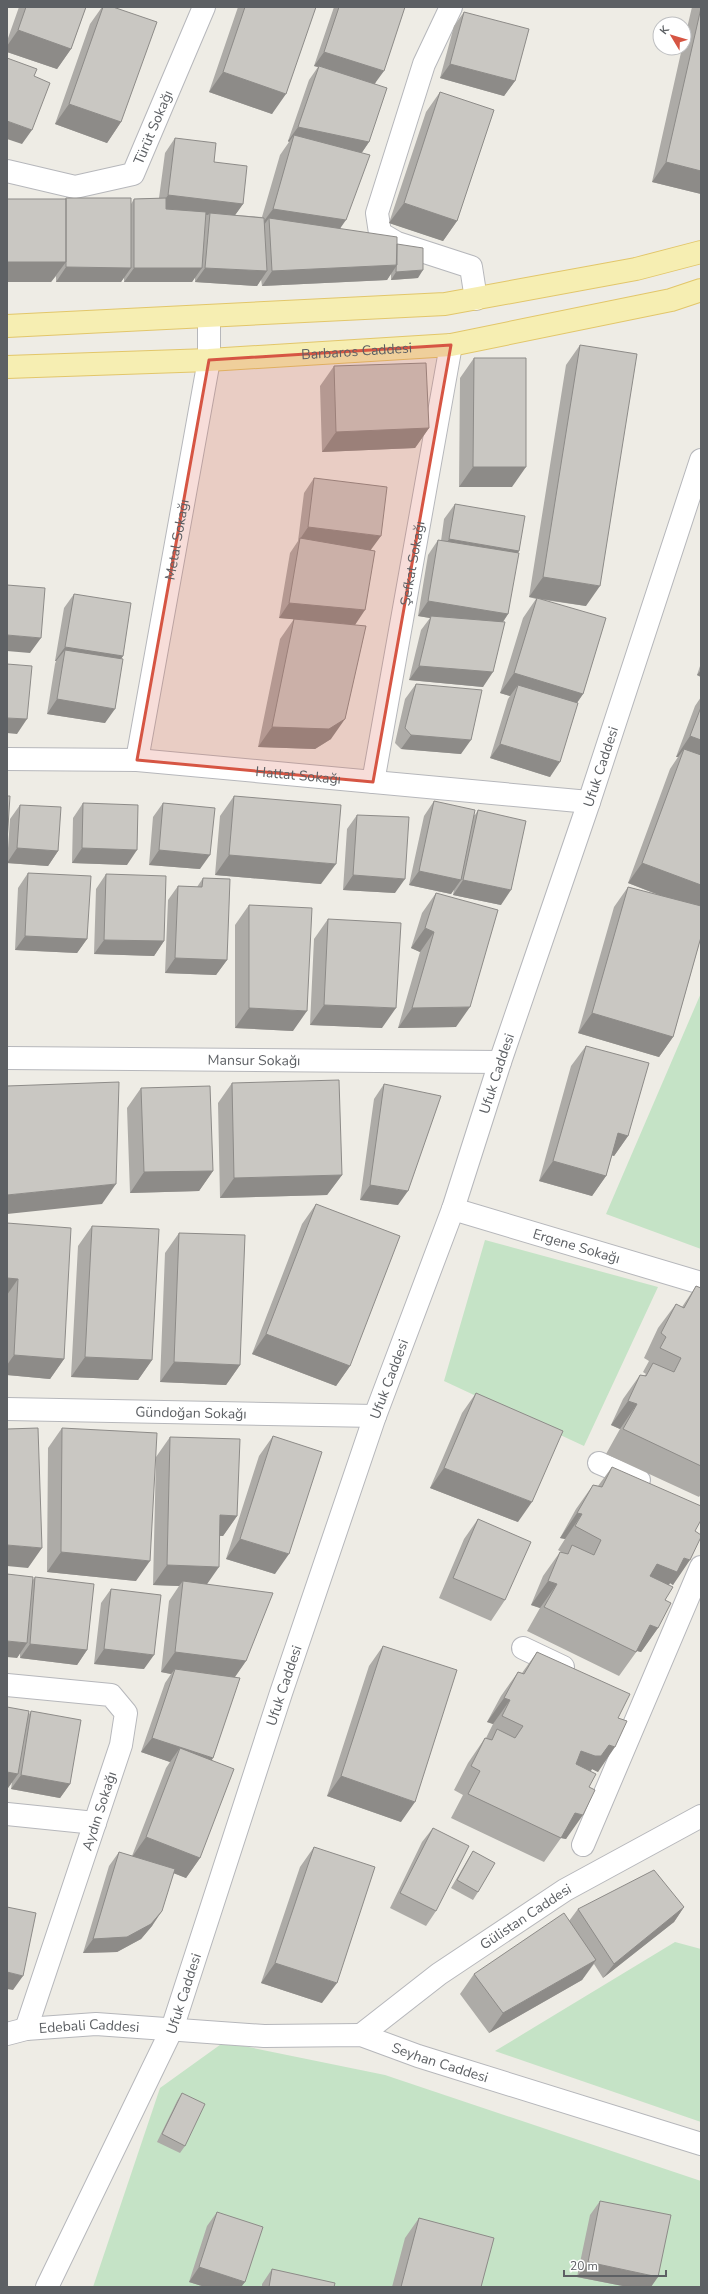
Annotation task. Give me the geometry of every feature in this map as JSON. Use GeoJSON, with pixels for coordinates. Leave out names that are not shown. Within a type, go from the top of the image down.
{"type":"FeatureCollection","features":[{"type":"Feature","properties":{"kind":"main road"},"geometry":{"type":"LineString","coordinates":[[7,326],[444,304],[636,269],[701,252]]}},
{"type":"Feature","properties":{"kind":"main road","name":"Barbaros Caddesi"},"geometry":{"type":"LineString","coordinates":[[7,367],[209,360],[451,345],[671,300],[701,290]]}},
{"type":"Feature","properties":{"kind":"street","name":"Türüt Sokağı"},"geometry":{"type":"LineString","coordinates":[[7,171],[75,187],[133,174],[204,7]]}},
{"type":"Feature","properties":{"kind":"street"},"geometry":{"type":"LineString","coordinates":[[451,7],[424,64],[377,213],[380,233],[398,243],[472,267],[476,299]]}},
{"type":"Feature","properties":{"kind":"street","name":"Metal Sokağı"},"geometry":{"type":"LineString","coordinates":[[137,760],[209,360],[209,317]]}},
{"type":"Feature","properties":{"kind":"street","name":"Şefkat Sokağı"},"geometry":{"type":"LineString","coordinates":[[373,782],[451,345]]}},
{"type":"Feature","properties":{"kind":"street","name":"Ufuk Caddesi"},"geometry":{"type":"LineString","coordinates":[[48,2287],[172,2029],[278,1700],[375,1416],[453,1209],[500,1062],[589,802],[701,460]]}},
{"type":"Feature","properties":{"kind":"street","name":"Hattat Sokağı"},"geometry":{"type":"LineString","coordinates":[[7,759],[137,760],[589,802]]}},
{"type":"Feature","properties":{"kind":"street","name":"Mansur Sokağı"},"geometry":{"type":"LineString","coordinates":[[7,1058],[500,1062]]}},
{"type":"Feature","properties":{"kind":"street","name":"Ergene Sokağı"},"geometry":{"type":"LineString","coordinates":[[453,1209],[701,1283]]}},
{"type":"Feature","properties":{"kind":"street","name":"Gündoğan Sokağı"},"geometry":{"type":"LineString","coordinates":[[7,1409],[375,1416]]}},
{"type":"Feature","properties":{"kind":"street"},"geometry":{"type":"LineString","coordinates":[[599,1463],[657,1488]]}},
{"type":"Feature","properties":{"kind":"street"},"geometry":{"type":"LineString","coordinates":[[583,1845],[701,1567]]}},
{"type":"Feature","properties":{"kind":"street"},"geometry":{"type":"LineString","coordinates":[[523,1648],[579,1674]]}},
{"type":"Feature","properties":{"kind":"street","name":"Aydın Sokağı"},"geometry":{"type":"LineString","coordinates":[[7,1685],[111,1695],[126,1713],[121,1746],[95,1823],[17,2032]]}},
{"type":"Feature","properties":{"kind":"street"},"geometry":{"type":"LineString","coordinates":[[621,1694],[642,1703]]}},
{"type":"Feature","properties":{"kind":"street"},"geometry":{"type":"LineString","coordinates":[[7,1814],[95,1823]]}},
{"type":"Feature","properties":{"kind":"street","name":"Gülistan Caddesi"},"geometry":{"type":"LineString","coordinates":[[361,2035],[439,1974],[565,1890],[701,1816]]}},
{"type":"Feature","properties":{"kind":"street","name":"Edebali Caddesi"},"geometry":{"type":"LineString","coordinates":[[17,2032],[96,2024],[172,2029]]}},
{"type":"Feature","properties":{"kind":"street","name":"Seyhan Caddesi"},"geometry":{"type":"LineString","coordinates":[[172,2029],[264,2036],[361,2035],[418,2056],[701,2144]]}},
{"type":"Feature","properties":{"kind":"highlighted area"},"geometry":{"type":"Polygon","coordinates":[[[451,345],[373,782],[137,760],[209,360],[451,345]]]}},
{"type":"Feature","properties":{"kind":"green space"},"geometry":{"type":"Polygon","coordinates":[[[701,993],[701,1249],[606,1214],[701,993]]]}},
{"type":"Feature","properties":{"kind":"green space"},"geometry":{"type":"Polygon","coordinates":[[[485,1240],[658,1287],[584,1446],[444,1381],[485,1240]]]}},
{"type":"Feature","properties":{"kind":"green space"},"geometry":{"type":"Polygon","coordinates":[[[675,1942],[701,1949],[701,2122],[495,2051],[675,1942]]]}},
{"type":"Feature","properties":{"kind":"green space"},"geometry":{"type":"Polygon","coordinates":[[[224,2042],[385,2075],[701,2181],[701,2287],[93,2287],[160,2088],[224,2042]]]}},
{"type":"Feature","properties":{"kind":"building"},"geometry":{"type":"Polygon","coordinates":[[[26,7],[86,7],[71,49],[18,30],[26,7]]]}},
{"type":"Feature","properties":{"kind":"building"},"geometry":{"type":"Polygon","coordinates":[[[103,7],[113,7],[157,22],[121,122],[69,104],[103,7]]]}},
{"type":"Feature","properties":{"kind":"building"},"geometry":{"type":"Polygon","coordinates":[[[245,7],[316,7],[286,94],[223,72],[245,7]]]}},
{"type":"Feature","properties":{"kind":"building"},"geometry":{"type":"Polygon","coordinates":[[[339,7],[405,7],[384,71],[324,52],[339,7]]]}},
{"type":"Feature","properties":{"kind":"building"},"geometry":{"type":"Polygon","coordinates":[[[701,8],[701,171],[666,162],[690,56],[692,56],[692,48],[701,8]]]}},
{"type":"Feature","properties":{"kind":"building"},"geometry":{"type":"Polygon","coordinates":[[[464,12],[529,29],[515,81],[450,64],[464,12]]]}},
{"type":"Feature","properties":{"kind":"building"},"geometry":{"type":"Polygon","coordinates":[[[7,58],[37,69],[34,76],[50,83],[32,130],[7,121],[7,58]]]}},
{"type":"Feature","properties":{"kind":"building"},"geometry":{"type":"Polygon","coordinates":[[[319,66],[387,88],[369,142],[298,127],[319,66]]]}},
{"type":"Feature","properties":{"kind":"building"},"geometry":{"type":"Polygon","coordinates":[[[440,92],[494,110],[457,221],[404,203],[440,92]]]}},
{"type":"Feature","properties":{"kind":"building"},"geometry":{"type":"Polygon","coordinates":[[[294,135],[370,155],[346,220],[273,209],[294,135]]]}},
{"type":"Feature","properties":{"kind":"building"},"geometry":{"type":"Polygon","coordinates":[[[175,138],[216,143],[214,162],[247,166],[243,204],[168,195],[175,138]]]}},
{"type":"Feature","properties":{"kind":"building"},"geometry":{"type":"Polygon","coordinates":[[[66,198],[131,198],[131,268],[66,267],[66,198]]]}},
{"type":"Feature","properties":{"kind":"building"},"geometry":{"type":"Polygon","coordinates":[[[166,198],[166,209],[206,212],[202,268],[134,268],[134,199],[166,198]]]}},
{"type":"Feature","properties":{"kind":"building"},"geometry":{"type":"Polygon","coordinates":[[[7,199],[66,199],[66,262],[7,262],[7,199]]]}},
{"type":"Feature","properties":{"kind":"building"},"geometry":{"type":"Polygon","coordinates":[[[210,213],[264,218],[267,271],[205,268],[210,213]]]}},
{"type":"Feature","properties":{"kind":"building"},"geometry":{"type":"Polygon","coordinates":[[[269,218],[397,237],[397,265],[272,271],[269,218]]]}},
{"type":"Feature","properties":{"kind":"building"},"geometry":{"type":"Polygon","coordinates":[[[397,244],[423,248],[423,270],[396,272],[397,244]]]}},
{"type":"Feature","properties":{"kind":"building"},"geometry":{"type":"Polygon","coordinates":[[[580,345],[637,354],[600,586],[543,577],[580,345]]]}},
{"type":"Feature","properties":{"kind":"building"},"geometry":{"type":"Polygon","coordinates":[[[474,358],[526,358],[526,467],[473,467],[474,358]]]}},
{"type":"Feature","properties":{"kind":"building"},"geometry":{"type":"Polygon","coordinates":[[[426,363],[429,428],[336,432],[334,366],[426,363]]]}},
{"type":"Feature","properties":{"kind":"building"},"geometry":{"type":"Polygon","coordinates":[[[314,478],[387,487],[381,536],[308,527],[314,478]]]}},
{"type":"Feature","properties":{"kind":"building"},"geometry":{"type":"Polygon","coordinates":[[[455,504],[525,516],[519,551],[449,539],[455,504]]]}},
{"type":"Feature","properties":{"kind":"building"},"geometry":{"type":"Polygon","coordinates":[[[300,538],[375,551],[365,610],[289,603],[300,538]]]}},
{"type":"Feature","properties":{"kind":"building"},"geometry":{"type":"Polygon","coordinates":[[[438,540],[519,553],[508,614],[428,601],[438,540]]]}},
{"type":"Feature","properties":{"kind":"building"},"geometry":{"type":"Polygon","coordinates":[[[7,585],[45,588],[41,638],[7,635],[7,585]]]}},
{"type":"Feature","properties":{"kind":"building"},"geometry":{"type":"Polygon","coordinates":[[[74,594],[131,603],[123,656],[65,647],[74,594]]]}},
{"type":"Feature","properties":{"kind":"building"},"geometry":{"type":"Polygon","coordinates":[[[537,598],[606,618],[583,694],[514,673],[537,598]]]}},
{"type":"Feature","properties":{"kind":"building"},"geometry":{"type":"Polygon","coordinates":[[[431,616],[505,622],[493,672],[419,666],[431,616]]]}},
{"type":"Feature","properties":{"kind":"building"},"geometry":{"type":"Polygon","coordinates":[[[294,619],[366,626],[345,719],[329,729],[272,727],[294,619]]]}},
{"type":"Feature","properties":{"kind":"building"},"geometry":{"type":"Polygon","coordinates":[[[65,650],[123,659],[115,709],[57,699],[65,650]]]}},
{"type":"Feature","properties":{"kind":"building"},"geometry":{"type":"Polygon","coordinates":[[[7,664],[32,666],[27,719],[7,718],[7,664]]]}},
{"type":"Feature","properties":{"kind":"building"},"geometry":{"type":"Polygon","coordinates":[[[416,684],[482,690],[471,740],[411,735],[405,728],[416,684]]]}},
{"type":"Feature","properties":{"kind":"building"},"geometry":{"type":"Polygon","coordinates":[[[518,685],[578,703],[560,762],[500,744],[518,685]]]}},
{"type":"Feature","properties":{"kind":"building"},"geometry":{"type":"Polygon","coordinates":[[[701,707],[701,740],[690,736],[701,707]]]}},
{"type":"Feature","properties":{"kind":"building"},"geometry":{"type":"Polygon","coordinates":[[[684,749],[701,755],[701,885],[642,863],[684,749]]]}},
{"type":"Feature","properties":{"kind":"building"},"geometry":{"type":"Polygon","coordinates":[[[7,796],[10,796],[7,842],[7,796]]]}},
{"type":"Feature","properties":{"kind":"building"},"geometry":{"type":"Polygon","coordinates":[[[234,796],[341,805],[336,864],[229,855],[234,796]]]}},
{"type":"Feature","properties":{"kind":"building"},"geometry":{"type":"Polygon","coordinates":[[[434,801],[475,810],[461,880],[419,871],[434,801]]]}},
{"type":"Feature","properties":{"kind":"building"},"geometry":{"type":"Polygon","coordinates":[[[83,803],[138,805],[137,850],[82,848],[83,803]]]}},
{"type":"Feature","properties":{"kind":"building"},"geometry":{"type":"Polygon","coordinates":[[[163,803],[215,808],[210,855],[159,850],[163,803]]]}},
{"type":"Feature","properties":{"kind":"building"},"geometry":{"type":"Polygon","coordinates":[[[20,805],[61,807],[58,851],[17,848],[20,805]]]}},
{"type":"Feature","properties":{"kind":"building"},"geometry":{"type":"Polygon","coordinates":[[[478,810],[526,821],[511,890],[463,880],[478,810]]]}},
{"type":"Feature","properties":{"kind":"building"},"geometry":{"type":"Polygon","coordinates":[[[357,815],[409,817],[405,879],[353,875],[357,815]]]}},
{"type":"Feature","properties":{"kind":"building"},"geometry":{"type":"Polygon","coordinates":[[[28,873],[91,876],[87,939],[25,936],[28,873]]]}},
{"type":"Feature","properties":{"kind":"building"},"geometry":{"type":"Polygon","coordinates":[[[106,874],[166,876],[164,941],[104,940],[106,874]]]}},
{"type":"Feature","properties":{"kind":"building"},"geometry":{"type":"Polygon","coordinates":[[[203,878],[230,879],[227,960],[175,958],[178,886],[202,887],[203,878]]]}},
{"type":"Feature","properties":{"kind":"building"},"geometry":{"type":"Polygon","coordinates":[[[628,887],[701,906],[701,937],[673,1037],[592,1013],[628,887]]]}},
{"type":"Feature","properties":{"kind":"building"},"geometry":{"type":"Polygon","coordinates":[[[436,893],[498,910],[470,1007],[412,1008],[434,932],[425,928],[436,893]]]}},
{"type":"Feature","properties":{"kind":"building"},"geometry":{"type":"Polygon","coordinates":[[[249,905],[312,908],[307,1011],[249,1008],[249,905]]]}},
{"type":"Feature","properties":{"kind":"building"},"geometry":{"type":"Polygon","coordinates":[[[328,919],[401,923],[396,1008],[324,1005],[328,919]]]}},
{"type":"Feature","properties":{"kind":"building"},"geometry":{"type":"Polygon","coordinates":[[[586,1046],[649,1063],[628,1136],[618,1133],[606,1176],[553,1161],[586,1046]]]}},
{"type":"Feature","properties":{"kind":"building"},"geometry":{"type":"Polygon","coordinates":[[[339,1080],[342,1175],[234,1178],[232,1083],[339,1080]]]}},
{"type":"Feature","properties":{"kind":"building"},"geometry":{"type":"Polygon","coordinates":[[[119,1082],[116,1184],[7,1195],[7,1086],[119,1082]]]}},
{"type":"Feature","properties":{"kind":"building"},"geometry":{"type":"Polygon","coordinates":[[[384,1084],[441,1096],[408,1191],[370,1185],[384,1084]]]}},
{"type":"Feature","properties":{"kind":"building"},"geometry":{"type":"Polygon","coordinates":[[[210,1086],[213,1171],[144,1172],[141,1088],[210,1086]]]}},
{"type":"Feature","properties":{"kind":"building"},"geometry":{"type":"Polygon","coordinates":[[[316,1204],[400,1236],[350,1366],[266,1334],[316,1204]]]}},
{"type":"Feature","properties":{"kind":"building"},"geometry":{"type":"Polygon","coordinates":[[[7,1223],[71,1228],[64,1359],[14,1355],[18,1279],[7,1278],[7,1223]]]}},
{"type":"Feature","properties":{"kind":"building"},"geometry":{"type":"Polygon","coordinates":[[[92,1226],[159,1229],[152,1360],[85,1357],[92,1226]]]}},
{"type":"Feature","properties":{"kind":"building"},"geometry":{"type":"Polygon","coordinates":[[[179,1233],[245,1235],[240,1365],[174,1362],[179,1233]]]}},
{"type":"Feature","properties":{"kind":"building"},"geometry":{"type":"Polygon","coordinates":[[[696,1286],[701,1288],[701,1466],[623,1429],[637,1404],[628,1401],[640,1375],[646,1376],[653,1363],[674,1372],[681,1358],[660,1348],[666,1337],[661,1333],[676,1304],[684,1308],[696,1286]]]}},
{"type":"Feature","properties":{"kind":"building"},"geometry":{"type":"Polygon","coordinates":[[[476,1393],[563,1431],[532,1502],[444,1468],[476,1393]]]}},
{"type":"Feature","properties":{"kind":"building"},"geometry":{"type":"Polygon","coordinates":[[[38,1428],[42,1548],[7,1545],[7,1429],[38,1428]]]}},
{"type":"Feature","properties":{"kind":"building"},"geometry":{"type":"Polygon","coordinates":[[[62,1428],[157,1433],[150,1561],[61,1552],[62,1428]]]}},
{"type":"Feature","properties":{"kind":"building"},"geometry":{"type":"Polygon","coordinates":[[[273,1436],[322,1452],[289,1554],[240,1539],[273,1436]]]}},
{"type":"Feature","properties":{"kind":"building"},"geometry":{"type":"Polygon","coordinates":[[[170,1437],[240,1439],[237,1516],[220,1515],[219,1567],[167,1565],[170,1437]]]}},
{"type":"Feature","properties":{"kind":"building"},"geometry":{"type":"Polygon","coordinates":[[[612,1467],[701,1506],[701,1520],[695,1531],[701,1535],[701,1537],[690,1560],[684,1558],[677,1572],[657,1564],[650,1576],[673,1587],[665,1600],[671,1603],[658,1628],[650,1625],[636,1652],[544,1607],[557,1584],[548,1581],[560,1552],[568,1554],[572,1545],[594,1555],[601,1540],[575,1526],[582,1514],[577,1513],[593,1485],[602,1487],[612,1467]]]}},
{"type":"Feature","properties":{"kind":"building"},"geometry":{"type":"Polygon","coordinates":[[[478,1519],[531,1542],[505,1600],[453,1578],[478,1519]]]}},
{"type":"Feature","properties":{"kind":"building"},"geometry":{"type":"Polygon","coordinates":[[[7,1574],[33,1577],[27,1643],[7,1641],[7,1574]]]}},
{"type":"Feature","properties":{"kind":"building"},"geometry":{"type":"Polygon","coordinates":[[[35,1577],[94,1584],[87,1650],[30,1644],[35,1577]]]}},
{"type":"Feature","properties":{"kind":"building"},"geometry":{"type":"Polygon","coordinates":[[[183,1581],[273,1593],[246,1661],[175,1652],[183,1581]]]}},
{"type":"Feature","properties":{"kind":"building"},"geometry":{"type":"Polygon","coordinates":[[[111,1589],[161,1595],[154,1655],[104,1649],[111,1589]]]}},
{"type":"Feature","properties":{"kind":"building"},"geometry":{"type":"Polygon","coordinates":[[[383,1646],[457,1670],[415,1802],[341,1776],[383,1646]]]}},
{"type":"Feature","properties":{"kind":"building"},"geometry":{"type":"Polygon","coordinates":[[[537,1652],[630,1694],[618,1718],[627,1721],[615,1747],[609,1745],[601,1756],[595,1756],[581,1751],[576,1764],[596,1774],[589,1787],[595,1790],[583,1815],[575,1813],[561,1838],[468,1794],[480,1771],[471,1766],[485,1738],[492,1740],[497,1729],[515,1738],[523,1726],[502,1716],[510,1700],[504,1698],[518,1672],[524,1674],[537,1652]]]}},
{"type":"Feature","properties":{"kind":"building"},"geometry":{"type":"Polygon","coordinates":[[[175,1669],[240,1678],[213,1758],[152,1738],[175,1669]]]}},
{"type":"Feature","properties":{"kind":"building"},"geometry":{"type":"Polygon","coordinates":[[[7,1707],[29,1711],[18,1774],[7,1772],[7,1707]]]}},
{"type":"Feature","properties":{"kind":"building"},"geometry":{"type":"Polygon","coordinates":[[[31,1711],[81,1720],[70,1784],[21,1775],[31,1711]]]}},
{"type":"Feature","properties":{"kind":"building"},"geometry":{"type":"Polygon","coordinates":[[[180,1748],[234,1769],[200,1858],[146,1837],[180,1748]]]}},
{"type":"Feature","properties":{"kind":"building"},"geometry":{"type":"Polygon","coordinates":[[[433,1828],[469,1846],[436,1911],[400,1893],[433,1828]]]}},
{"type":"Feature","properties":{"kind":"building"},"geometry":{"type":"Polygon","coordinates":[[[314,1847],[375,1867],[337,1983],[275,1963],[314,1847]]]}},
{"type":"Feature","properties":{"kind":"building"},"geometry":{"type":"Polygon","coordinates":[[[473,1851],[495,1863],[478,1892],[457,1880],[473,1851]]]}},
{"type":"Feature","properties":{"kind":"building"},"geometry":{"type":"Polygon","coordinates":[[[119,1852],[175,1869],[162,1911],[151,1924],[127,1937],[93,1939],[119,1852]]]}},
{"type":"Feature","properties":{"kind":"building"},"geometry":{"type":"Polygon","coordinates":[[[654,1870],[684,1907],[614,1964],[578,1909],[654,1870]]]}},
{"type":"Feature","properties":{"kind":"building"},"geometry":{"type":"Polygon","coordinates":[[[7,1907],[36,1913],[23,1976],[7,1972],[7,1907]]]}},
{"type":"Feature","properties":{"kind":"building"},"geometry":{"type":"Polygon","coordinates":[[[564,1913],[596,1960],[503,2013],[474,1974],[564,1913]]]}},
{"type":"Feature","properties":{"kind":"building"},"geometry":{"type":"Polygon","coordinates":[[[182,2093],[205,2104],[185,2146],[162,2134],[182,2093]]]}},
{"type":"Feature","properties":{"kind":"building"},"geometry":{"type":"Polygon","coordinates":[[[600,2201],[671,2215],[658,2277],[588,2262],[600,2201]]]}},
{"type":"Feature","properties":{"kind":"building"},"geometry":{"type":"Polygon","coordinates":[[[217,2212],[263,2227],[245,2282],[199,2267],[217,2212]]]}},
{"type":"Feature","properties":{"kind":"building"},"geometry":{"type":"Polygon","coordinates":[[[419,2218],[494,2238],[481,2287],[401,2287],[419,2218]]]}},
{"type":"Feature","properties":{"kind":"building"},"geometry":{"type":"Polygon","coordinates":[[[272,2269],[335,2283],[334,2287],[269,2287],[272,2269]]]}}]}
